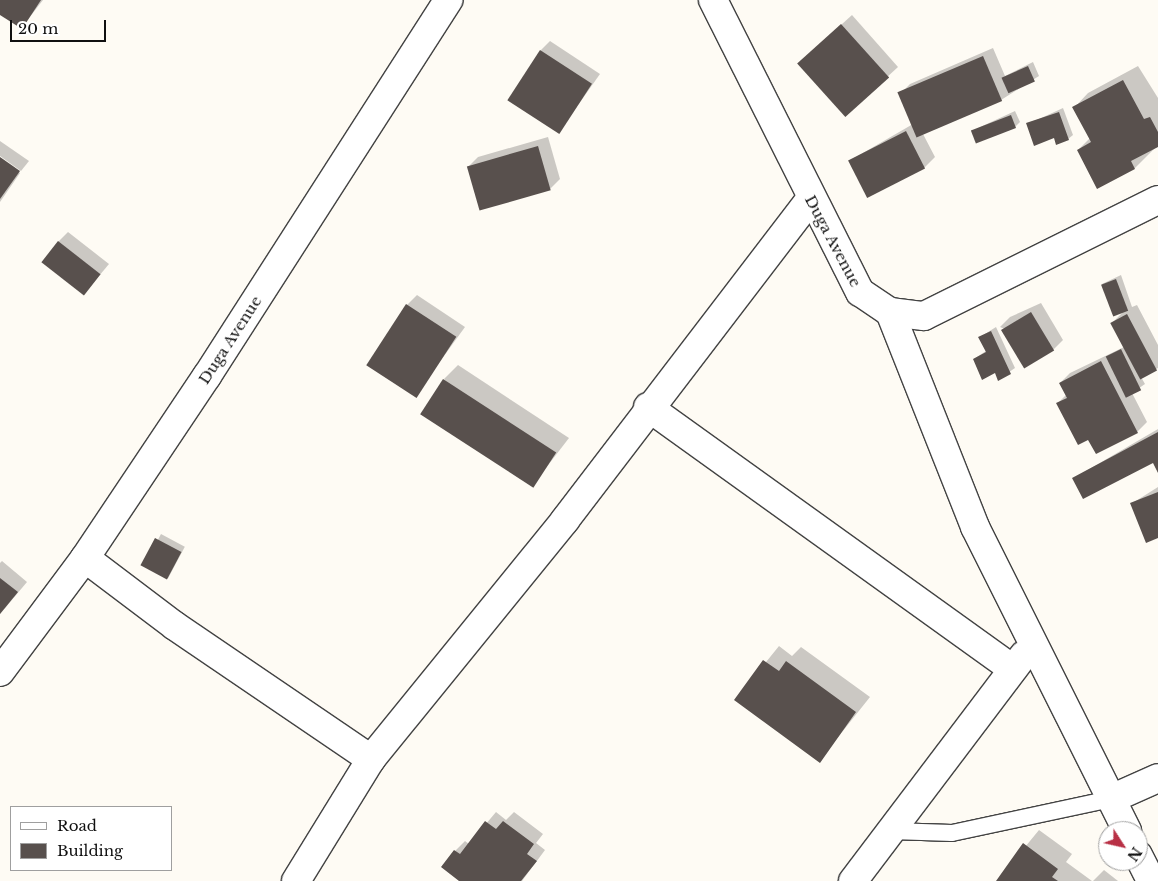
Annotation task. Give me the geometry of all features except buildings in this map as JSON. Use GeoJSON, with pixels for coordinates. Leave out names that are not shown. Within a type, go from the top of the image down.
{"type":"FeatureCollection","features":[{"type":"Feature","properties":{"kind":"street","name":"Duga Avenue"},"geometry":{"type":"LineString","coordinates":[[0,672],[85,558],[448,0]]}},
{"type":"Feature","properties":{"kind":"street","name":"Duga Avenue"},"geometry":{"type":"LineString","coordinates":[[713,0],[810,200],[860,292],[890,312],[924,316],[1158,200]]}},
{"type":"Feature","properties":{"kind":"street"},"geometry":{"type":"LineString","coordinates":[[297,880],[371,759],[565,520],[648,407],[810,200]]}},
{"type":"Feature","properties":{"kind":"street"},"geometry":{"type":"LineString","coordinates":[[890,312],[975,527],[1031,646],[1121,821]]}},
{"type":"Feature","properties":{"kind":"street"},"geometry":{"type":"LineString","coordinates":[[648,407],[1013,669]]}},
{"type":"Feature","properties":{"kind":"street"},"geometry":{"type":"LineString","coordinates":[[85,558],[175,626],[371,759]]}},
{"type":"Feature","properties":{"kind":"street"},"geometry":{"type":"LineString","coordinates":[[853,881],[1031,646]]}},
{"type":"Feature","properties":{"kind":"street"},"geometry":{"type":"LineString","coordinates":[[1111,799],[1158,778]]}},
{"type":"Feature","properties":{"kind":"lane"},"geometry":{"type":"LineString","coordinates":[[891,831],[952,833],[1111,799]]}}]}
